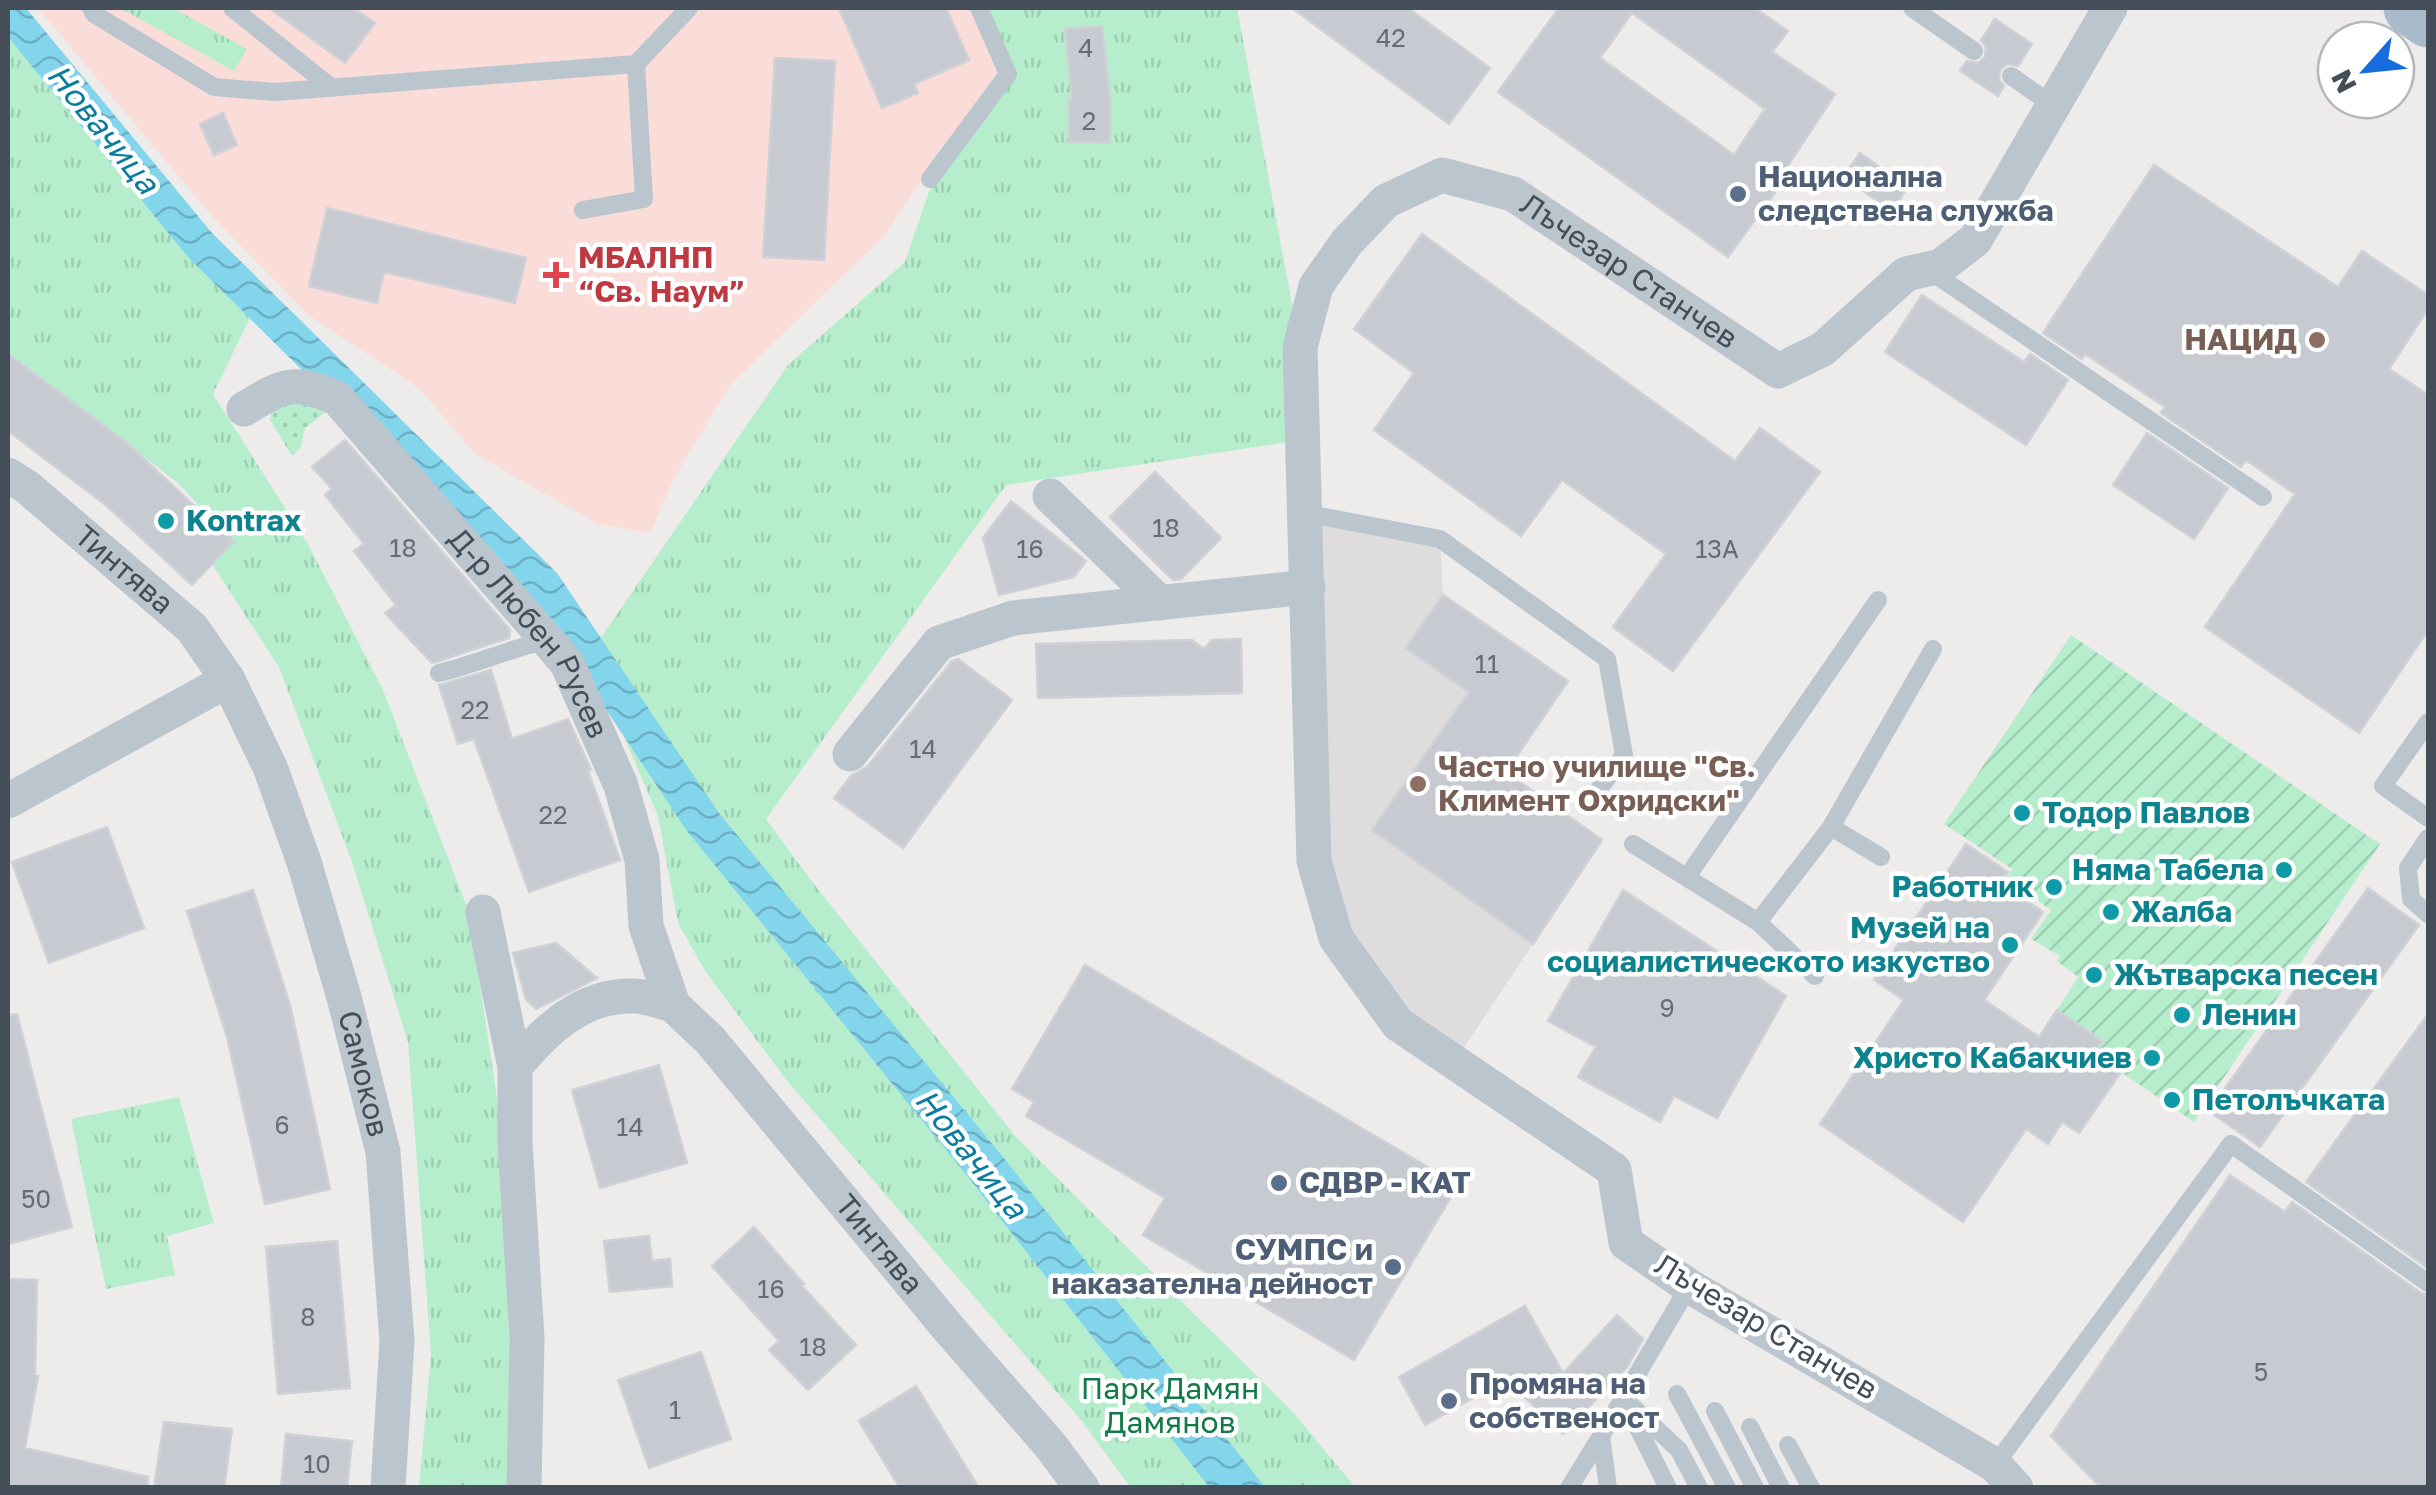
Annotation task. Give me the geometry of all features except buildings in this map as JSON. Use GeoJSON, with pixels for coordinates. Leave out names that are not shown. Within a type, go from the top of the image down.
{"type":"FeatureCollection","features":[{"type":"Feature","properties":{"kind":"main road"},"geometry":{"type":"LineString","coordinates":[[2411,8],[2428,20]]}},
{"type":"Feature","properties":{"kind":"street","name":"Лъчезар Станчев"},"geometry":{"type":"LineString","coordinates":[[2006,1476],[1689,1286],[1626,1242],[1614,1170],[1398,1024],[1336,938],[1314,861],[1300,347],[1316,286],[1347,242],[1386,201],[1442,175],[1513,194],[1778,371],[1823,349],[1906,274],[1941,266],[1974,240],[2110,8]]}},
{"type":"Feature","properties":{"kind":"street","name":"Д-р Любен Русев"},"geometry":{"type":"LineString","coordinates":[[244,409],[278,388],[307,386],[336,398],[567,663],[621,786],[642,860],[646,926],[674,1005]]}},
{"type":"Feature","properties":{"kind":"street","name":"Тинтява"},"geometry":{"type":"LineString","coordinates":[[8,475],[192,628],[228,680]]}},
{"type":"Feature","properties":{"kind":"street"},"geometry":{"type":"LineString","coordinates":[[1050,496],[1160,602]]}},
{"type":"Feature","properties":{"kind":"street"},"geometry":{"type":"LineString","coordinates":[[850,754],[938,643],[1013,618],[1308,586]]}},
{"type":"Feature","properties":{"kind":"street"},"geometry":{"type":"LineString","coordinates":[[8,801],[228,680]]}},
{"type":"Feature","properties":{"kind":"street","name":"Самоков"},"geometry":{"type":"LineString","coordinates":[[228,680],[270,767],[304,862],[352,1023],[382,1152],[397,1341],[388,1488]]}},
{"type":"Feature","properties":{"kind":"street"},"geometry":{"type":"LineString","coordinates":[[482,912],[514,1066],[527,1338],[524,1488]]}},
{"type":"Feature","properties":{"kind":"street"},"geometry":{"type":"LineString","coordinates":[[514,1066],[566,1015],[595,1002],[634,996],[674,1005]]}},
{"type":"Feature","properties":{"kind":"street","name":"Тинтява"},"geometry":{"type":"LineString","coordinates":[[674,1005],[710,1040],[1082,1488]]}},
{"type":"Feature","properties":{"kind":"lane"},"geometry":{"type":"LineString","coordinates":[[91,8],[94,14],[214,87],[275,92],[636,64],[689,8]]}},
{"type":"Feature","properties":{"kind":"lane"},"geometry":{"type":"LineString","coordinates":[[232,8],[332,88]]}},
{"type":"Feature","properties":{"kind":"lane"},"geometry":{"type":"LineString","coordinates":[[930,179],[1008,74],[979,8]]}},
{"type":"Feature","properties":{"kind":"lane"},"geometry":{"type":"LineString","coordinates":[[1912,8],[1974,50]]}},
{"type":"Feature","properties":{"kind":"lane"},"geometry":{"type":"LineString","coordinates":[[584,210],[644,198],[636,64]]}},
{"type":"Feature","properties":{"kind":"lane"},"geometry":{"type":"LineString","coordinates":[[2011,76],[2054,106]]}},
{"type":"Feature","properties":{"kind":"lane"},"geometry":{"type":"LineString","coordinates":[[1927,269],[2263,497]]}},
{"type":"Feature","properties":{"kind":"lane"},"geometry":{"type":"LineString","coordinates":[[1304,514],[1440,539],[1607,659],[1624,755],[1600,788]]}},
{"type":"Feature","properties":{"kind":"lane"},"geometry":{"type":"LineString","coordinates":[[1688,877],[1878,600]]}},
{"type":"Feature","properties":{"kind":"lane"},"geometry":{"type":"LineString","coordinates":[[439,673],[548,640]]}},
{"type":"Feature","properties":{"kind":"lane"},"geometry":{"type":"LineString","coordinates":[[1758,922],[1831,827],[1933,649]]}},
{"type":"Feature","properties":{"kind":"lane"},"geometry":{"type":"LineString","coordinates":[[2428,722],[2383,786],[2428,818]]}},
{"type":"Feature","properties":{"kind":"lane"},"geometry":{"type":"LineString","coordinates":[[1831,827],[1880,857]]}},
{"type":"Feature","properties":{"kind":"lane"},"geometry":{"type":"LineString","coordinates":[[2428,838],[2408,868],[2411,898],[2428,914]]}},
{"type":"Feature","properties":{"kind":"lane"},"geometry":{"type":"LineString","coordinates":[[1633,844],[1758,922],[1815,976]]}},
{"type":"Feature","properties":{"kind":"lane"},"geometry":{"type":"LineString","coordinates":[[2006,1476],[2231,1144],[2428,1283]]}},
{"type":"Feature","properties":{"kind":"lane"},"geometry":{"type":"LineString","coordinates":[[1569,1488],[1689,1286]]}},
{"type":"Feature","properties":{"kind":"lane"},"geometry":{"type":"LineString","coordinates":[[1677,1394],[1727,1488]]}},
{"type":"Feature","properties":{"kind":"lane"},"geometry":{"type":"LineString","coordinates":[[1623,1398],[1668,1488]]}},
{"type":"Feature","properties":{"kind":"lane"},"geometry":{"type":"LineString","coordinates":[[1623,1398],[1679,1450],[1700,1488]]}},
{"type":"Feature","properties":{"kind":"lane"},"geometry":{"type":"LineString","coordinates":[[1715,1411],[1755,1488]]}},
{"type":"Feature","properties":{"kind":"lane"},"geometry":{"type":"LineString","coordinates":[[1750,1427],[1780,1488]]}},
{"type":"Feature","properties":{"kind":"lane"},"geometry":{"type":"LineString","coordinates":[[1584,1488],[1601,1436]]}},
{"type":"Feature","properties":{"kind":"lane"},"geometry":{"type":"LineString","coordinates":[[1601,1436],[1608,1488]]}},
{"type":"Feature","properties":{"kind":"lane"},"geometry":{"type":"LineString","coordinates":[[1788,1445],[1810,1488]]}},
{"type":"Feature","properties":{"kind":"shaded area","name":"MБАЛНП “Св. Наум”"},"geometry":{"type":"Polygon","coordinates":[[[38,8],[969,8],[1001,75],[884,236],[730,385],[674,478],[650,533],[598,524],[475,454],[420,389],[307,314],[211,215],[38,8]]]}},
{"type":"Feature","properties":{"kind":"shaded area","name":"Частно училище \"Св. Климент Охридски\""},"geometry":{"type":"Polygon","coordinates":[[[1304,513],[1440,539],[1443,595],[1407,648],[1469,692],[1444,728],[1602,840],[1453,1064],[1336,938],[1304,513]]]}},
{"type":"Feature","properties":{"kind":"green space"},"geometry":{"type":"Polygon","coordinates":[[[120,8],[173,8],[247,49],[234,71],[120,8]]]}},
{"type":"Feature","properties":{"kind":"green space","name":"Парк Дамян Дамянов"},"geometry":{"type":"Polygon","coordinates":[[[988,8],[1237,8],[1300,347],[1302,440],[1006,485],[766,819],[1016,1137],[1292,1411],[1355,1487],[1130,1487],[1081,1420],[788,1082],[705,971],[678,923],[658,816],[589,655],[788,365],[905,262],[929,191],[1016,75],[988,8]]]}},
{"type":"Feature","properties":{"kind":"green space"},"geometry":{"type":"Polygon","coordinates":[[[8,37],[187,256],[250,318],[213,394],[309,546],[383,690],[469,912],[500,1118],[513,1427],[506,1487],[419,1487],[431,1354],[408,1042],[352,862],[279,667],[212,564],[232,542],[178,483],[8,352],[8,37]]]}},
{"type":"Feature","properties":{"kind":"green space"},"geometry":{"type":"Polygon","coordinates":[[[286,398],[327,411],[305,428],[301,447],[292,456],[270,420],[273,402],[286,398]]]}},
{"type":"Feature","properties":{"kind":"green space"},"geometry":{"type":"Polygon","coordinates":[[[2071,635],[2380,844],[2194,1122],[2121,1072],[2123,1068],[2096,1050],[2102,1041],[2057,1010],[2078,977],[2057,961],[2060,956],[2031,939],[2051,910],[2007,878],[2012,869],[1944,824],[2071,635]]]}},
{"type":"Feature","properties":{"kind":"green space"},"geometry":{"type":"Polygon","coordinates":[[[179,1097],[214,1223],[167,1236],[175,1275],[106,1289],[71,1119],[179,1097]]]}},
{"type":"Feature","properties":{"kind":"water","name":"Новачица"},"geometry":{"type":"Polygon","coordinates":[[[8,8],[26,8],[212,233],[557,573],[719,813],[1003,1157],[1265,1487],[1209,1487],[972,1182],[687,831],[531,597],[187,256],[8,37],[8,8]]]}},
{"type":"Feature","properties":{"kind":"place","name":"Национална следствена служба"},"geometry":{"type":"Point","coordinates":[1738,194]}},
{"type":"Feature","properties":{"kind":"place","name":"MБАЛНП “Св. Наум”"},"geometry":{"type":"Point","coordinates":[556,275]}},
{"type":"Feature","properties":{"kind":"place","name":"НАЦИД"},"geometry":{"type":"Point","coordinates":[2317,340]}},
{"type":"Feature","properties":{"kind":"place","name":"Kontrax"},"geometry":{"type":"Point","coordinates":[166,521]}},
{"type":"Feature","properties":{"kind":"place","name":"Частно училище \"Св. Климент Охридски\""},"geometry":{"type":"Point","coordinates":[1418,784]}},
{"type":"Feature","properties":{"kind":"place","name":"Тодор Павлов"},"geometry":{"type":"Point","coordinates":[2022,813]}},
{"type":"Feature","properties":{"kind":"place","name":"Няма Табела"},"geometry":{"type":"Point","coordinates":[2284,870]}},
{"type":"Feature","properties":{"kind":"place","name":"Работник"},"geometry":{"type":"Point","coordinates":[2054,887]}},
{"type":"Feature","properties":{"kind":"place","name":"Жалба"},"geometry":{"type":"Point","coordinates":[2111,912]}},
{"type":"Feature","properties":{"kind":"place","name":"Музей на социалистическото изкуство"},"geometry":{"type":"Point","coordinates":[2010,945]}},
{"type":"Feature","properties":{"kind":"place","name":"Жътварска песен"},"geometry":{"type":"Point","coordinates":[2094,975]}},
{"type":"Feature","properties":{"kind":"place","name":"Ленин"},"geometry":{"type":"Point","coordinates":[2182,1015]}},
{"type":"Feature","properties":{"kind":"place","name":"Христо Кабакчиев"},"geometry":{"type":"Point","coordinates":[2152,1058]}},
{"type":"Feature","properties":{"kind":"place","name":"Петолъчката"},"geometry":{"type":"Point","coordinates":[2172,1100]}},
{"type":"Feature","properties":{"kind":"place","name":"СДВР - КАТ"},"geometry":{"type":"Point","coordinates":[1279,1183]}},
{"type":"Feature","properties":{"kind":"place","name":"СУМПС и наказателна дейност"},"geometry":{"type":"Point","coordinates":[1393,1267]}},
{"type":"Feature","properties":{"kind":"place","name":"Промяна на собственост"},"geometry":{"type":"Point","coordinates":[1449,1401]}}]}
